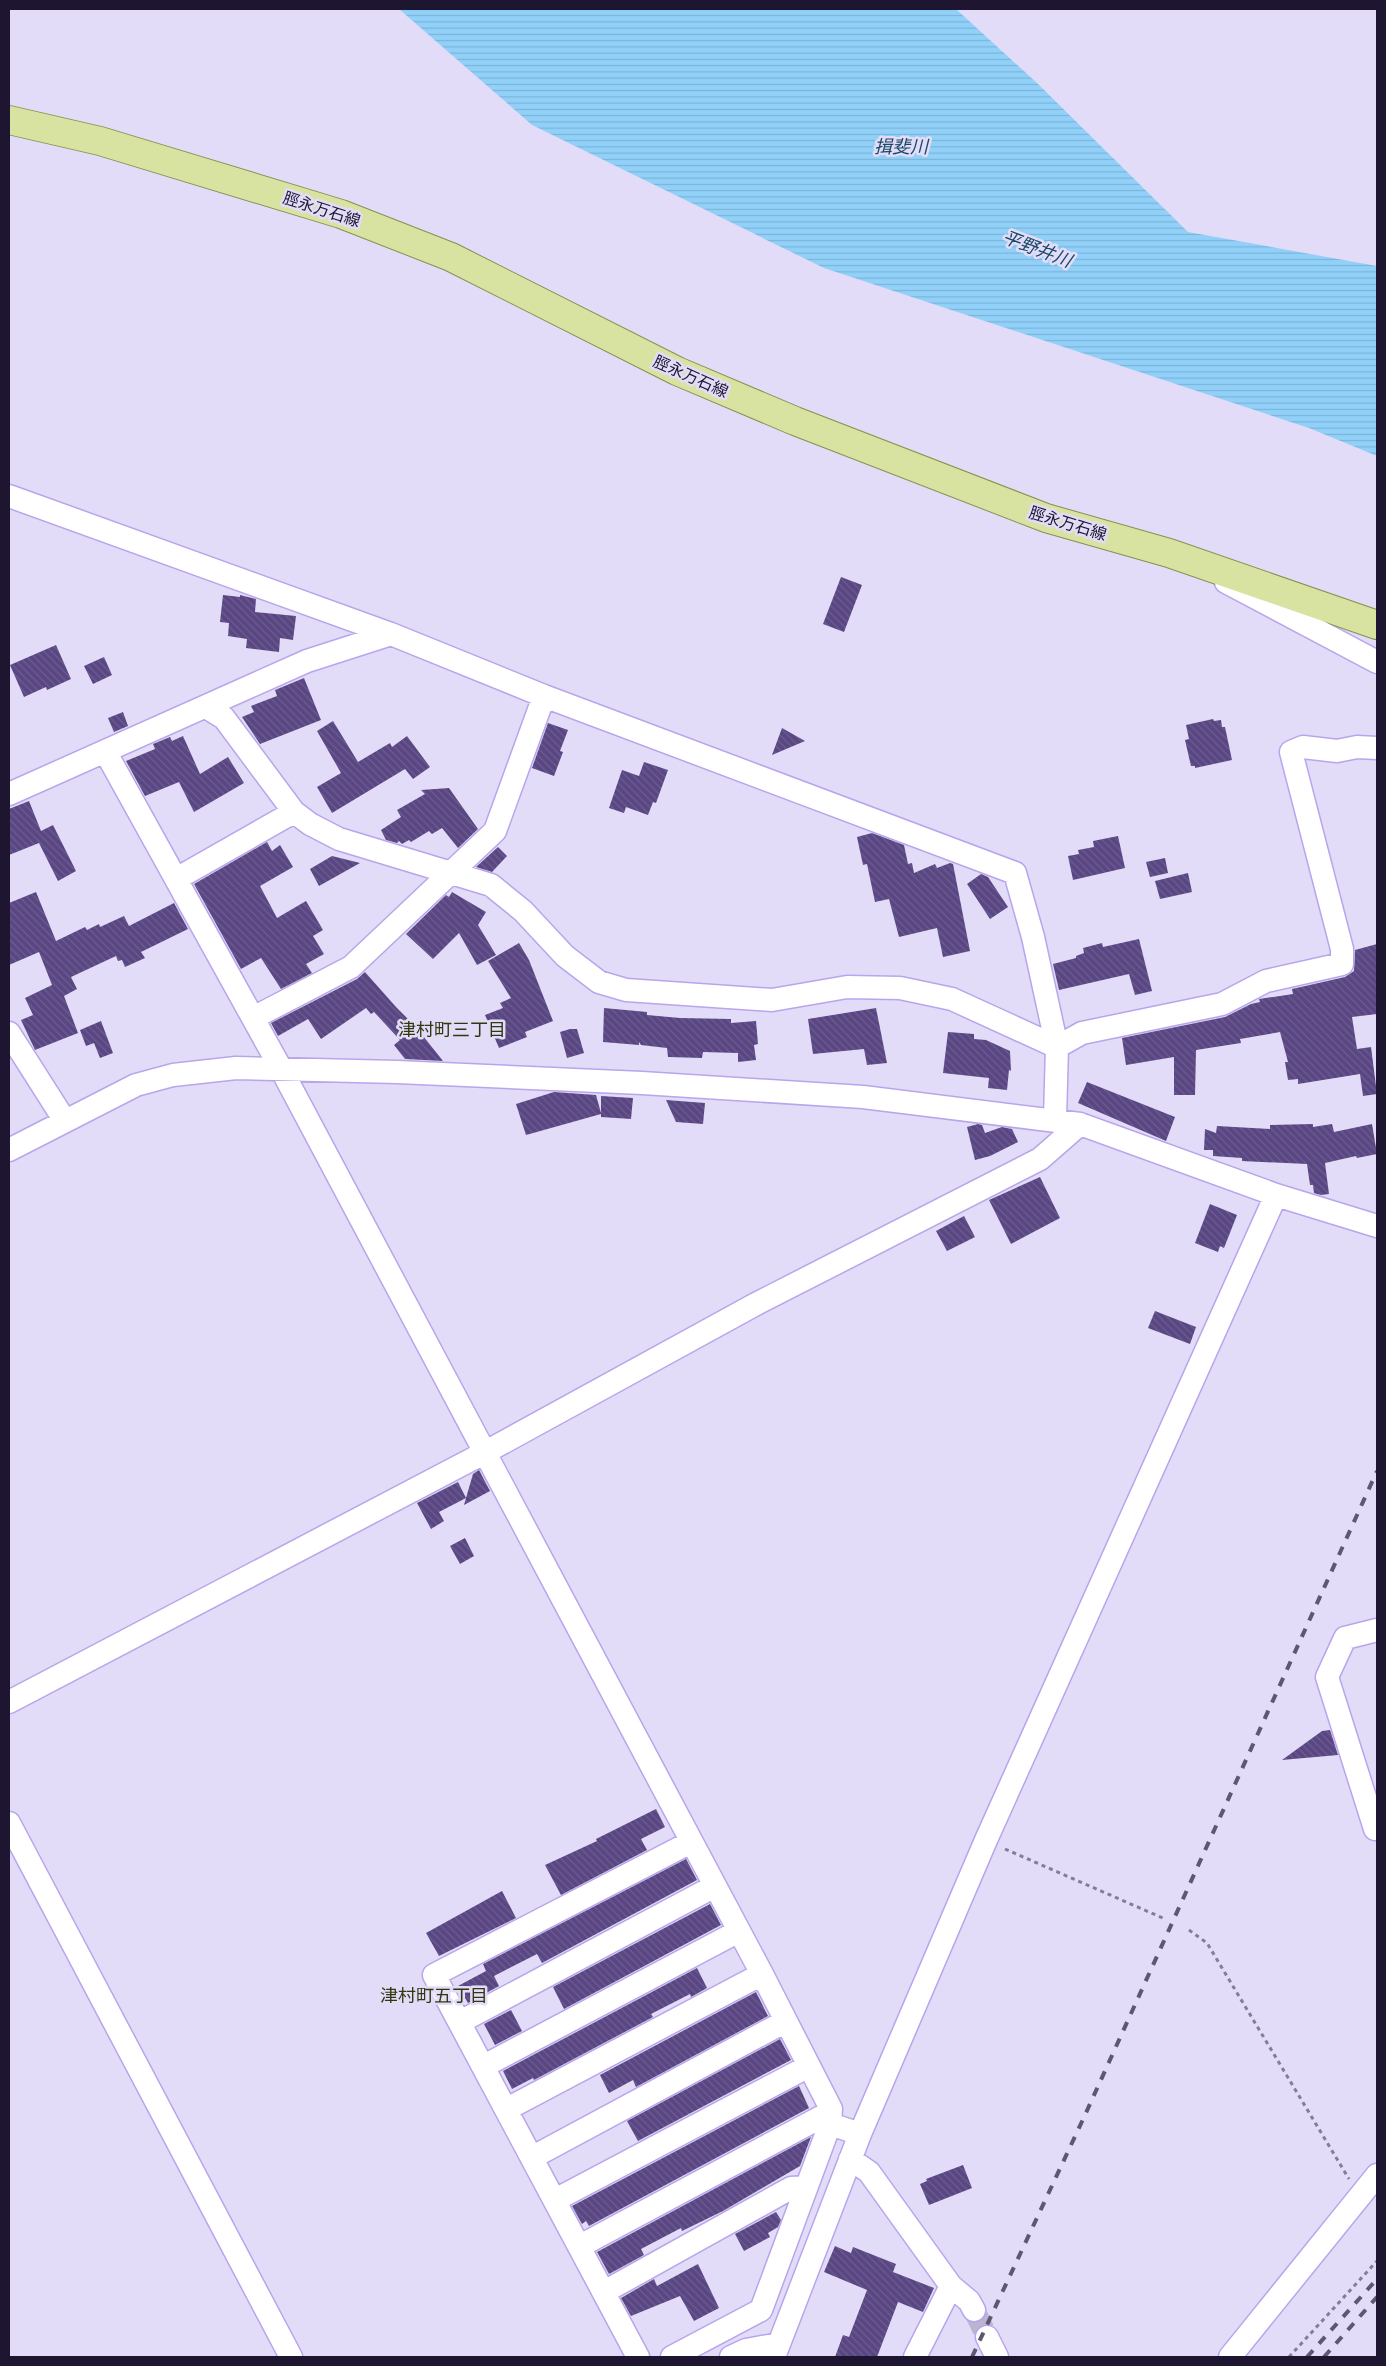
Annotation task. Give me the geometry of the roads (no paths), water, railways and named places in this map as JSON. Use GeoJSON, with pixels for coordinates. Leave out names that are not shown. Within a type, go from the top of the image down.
{"type":"FeatureCollection","features":[{"type":"Feature","properties":{"kind":"main road","name":"脛永万石線"},"geometry":{"type":"LineString","coordinates":[[9,120],[100,141],[341,214],[451,257],[677,371],[795,421],[1046,518],[1169,553],[1377,626]]}},
{"type":"Feature","properties":{"kind":"street"},"geometry":{"type":"LineString","coordinates":[[9,496],[390,634],[544,696],[1015,873],[1033,937],[1057,1047],[1055,1119]]}},
{"type":"Feature","properties":{"kind":"street"},"geometry":{"type":"LineString","coordinates":[[1169,553],[1377,662]]}},
{"type":"Feature","properties":{"kind":"street"},"geometry":{"type":"LineString","coordinates":[[9,794],[307,661],[390,634]]}},
{"type":"Feature","properties":{"kind":"street"},"geometry":{"type":"LineString","coordinates":[[253,1018],[351,967],[495,830],[544,696]]}},
{"type":"Feature","properties":{"kind":"street"},"geometry":{"type":"LineString","coordinates":[[206,707],[224,718],[294,812],[310,824],[339,839],[490,885],[523,911],[565,956],[599,982],[626,990],[772,1000],[847,987],[900,988],[952,999],[1057,1047]]}},
{"type":"Feature","properties":{"kind":"street"},"geometry":{"type":"LineString","coordinates":[[1057,1047],[1082,1033],[1222,1004],[1266,981],[1342,964],[1342,949],[1291,752],[1303,747],[1337,751],[1357,747],[1377,748]]}},
{"type":"Feature","properties":{"kind":"street"},"geometry":{"type":"LineString","coordinates":[[105,751],[280,1068],[762,1974],[809,2066],[831,2116],[860,2134]]}},
{"type":"Feature","properties":{"kind":"street"},"geometry":{"type":"LineString","coordinates":[[176,879],[294,812]]}},
{"type":"Feature","properties":{"kind":"street"},"geometry":{"type":"LineString","coordinates":[[9,1033],[65,1121]]}},
{"type":"Feature","properties":{"kind":"street"},"geometry":{"type":"LineString","coordinates":[[9,1150],[136,1085],[174,1075],[236,1068],[280,1068],[632,1083],[863,1097],[1055,1119],[1080,1124],[1276,1195],[1377,1226]]}},
{"type":"Feature","properties":{"kind":"street"},"geometry":{"type":"LineString","coordinates":[[9,1702],[484,1453],[756,1304],[1040,1159],[1080,1124]]}},
{"type":"Feature","properties":{"kind":"street"},"geometry":{"type":"LineString","coordinates":[[731,2357],[746,2350],[777,2350],[860,2134],[986,1840],[1276,1195]]}},
{"type":"Feature","properties":{"kind":"street"},"geometry":{"type":"LineString","coordinates":[[1375,1829],[1327,1677],[1345,1638],[1377,1630]]}},
{"type":"Feature","properties":{"kind":"street"},"geometry":{"type":"LineString","coordinates":[[9,1823],[291,2357]]}},
{"type":"Feature","properties":{"kind":"street"},"geometry":{"type":"LineString","coordinates":[[638,2357],[556,2200],[434,1975],[691,1842]]}},
{"type":"Feature","properties":{"kind":"street"},"geometry":{"type":"LineString","coordinates":[[460,2022],[715,1886]]}},
{"type":"Feature","properties":{"kind":"street"},"geometry":{"type":"LineString","coordinates":[[484,2066],[739,1931]]}},
{"type":"Feature","properties":{"kind":"street"},"geometry":{"type":"LineString","coordinates":[[507,2109],[762,1974]]}},
{"type":"Feature","properties":{"kind":"street"},"geometry":{"type":"LineString","coordinates":[[533,2157],[786,2021]]}},
{"type":"Feature","properties":{"kind":"street"},"geometry":{"type":"LineString","coordinates":[[556,2200],[809,2066]]}},
{"type":"Feature","properties":{"kind":"street"},"geometry":{"type":"LineString","coordinates":[[672,2357],[761,2310],[831,2116]]}},
{"type":"Feature","properties":{"kind":"street"},"geometry":{"type":"LineString","coordinates":[[580,2246],[821,2117],[831,2116]]}},
{"type":"Feature","properties":{"kind":"street"},"geometry":{"type":"LineString","coordinates":[[850,2159],[869,2172],[951,2286],[969,2301],[974,2310]]}},
{"type":"Feature","properties":{"kind":"street"},"geometry":{"type":"LineString","coordinates":[[1230,2357],[1377,2175]]}},
{"type":"Feature","properties":{"kind":"street"},"geometry":{"type":"LineString","coordinates":[[604,2292],[791,2188],[806,2187]]}},
{"type":"Feature","properties":{"kind":"street"},"geometry":{"type":"LineString","coordinates":[[915,2357],[951,2286]]}},
{"type":"Feature","properties":{"kind":"street"},"geometry":{"type":"LineString","coordinates":[[987,2336],[997,2357]]}},
{"type":"Feature","properties":{"kind":"water","name":"揖斐川"},"geometry":{"type":"Polygon","coordinates":[[[399,9],[956,9],[1037,83],[1188,232],[1377,266],[1377,456],[1309,428],[824,268],[532,125],[399,9]]]}},
{"type":"Feature","properties":{"kind":"tunnel"},"geometry":{"type":"LineString","coordinates":[[974,2310],[987,2337]]}},
{"type":"Feature","properties":{"kind":"railway"},"geometry":{"type":"LineString","coordinates":[[972,2357],[1085,2115],[1377,1471]]}},
{"type":"Feature","properties":{"kind":"railway"},"geometry":{"type":"LineString","coordinates":[[1307,2357],[1377,2279]]}},
{"type":"Feature","properties":{"kind":"railway"},"geometry":{"type":"LineString","coordinates":[[1324,2357],[1377,2297]]}},
{"type":"Feature","properties":{"kind":"district","name":"津村町三丁目"},"geometry":{"type":"Point","coordinates":[452,1030]}},
{"type":"Feature","properties":{"kind":"district","name":"津村町五丁目"},"geometry":{"type":"Point","coordinates":[434,1996]}},
{"type":"Feature","properties":{"kind":"water label","name":"平野井川"},"geometry":{"type":"Point","coordinates":[1037,249]}}]}
